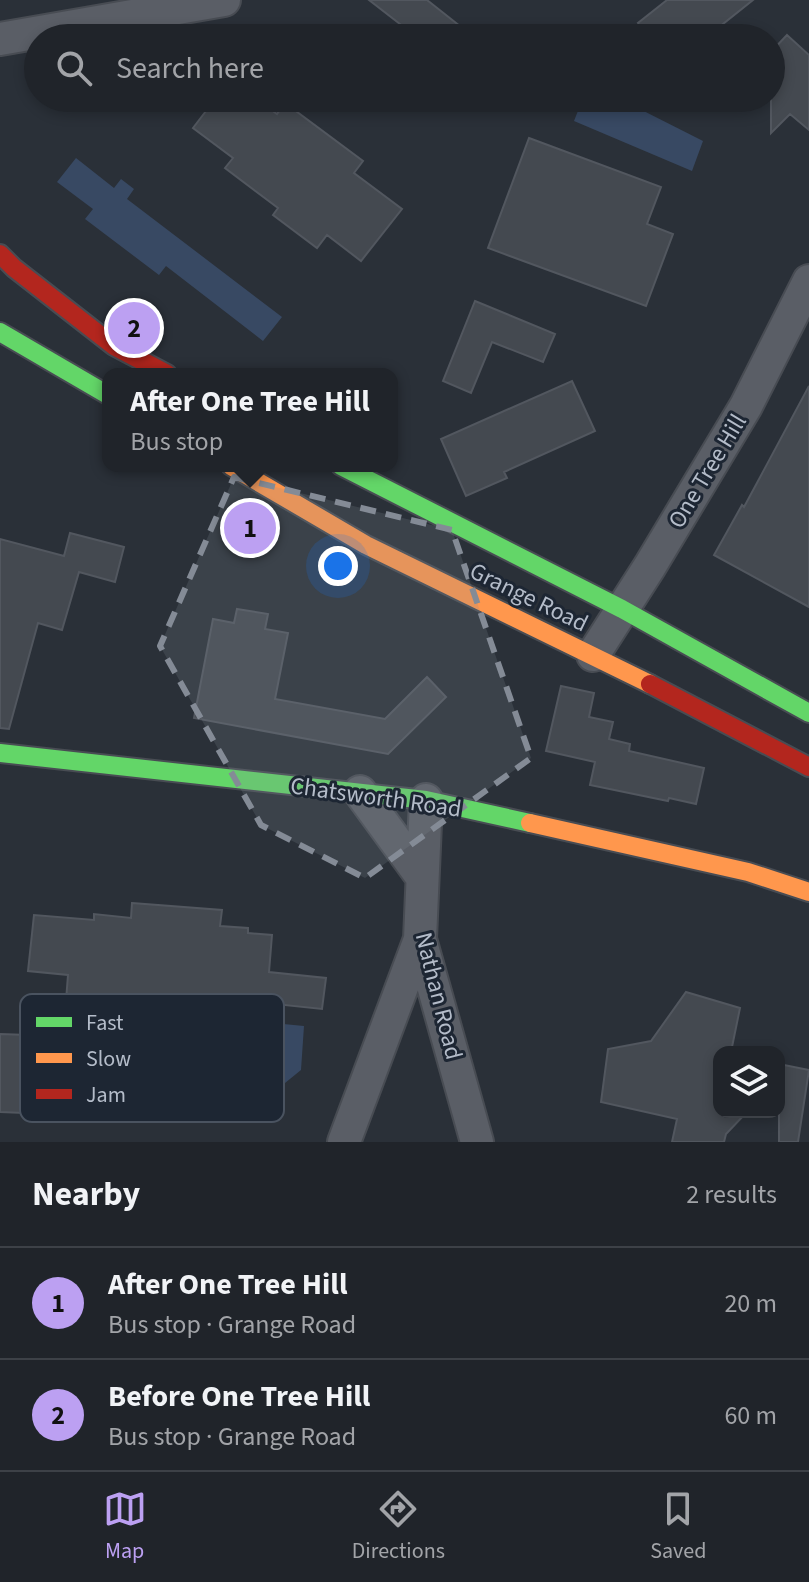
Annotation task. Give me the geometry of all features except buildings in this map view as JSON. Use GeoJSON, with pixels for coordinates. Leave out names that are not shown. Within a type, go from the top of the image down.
{"type":"FeatureCollection","features":[{"type":"Feature","properties":{"kind":"main road"},"geometry":{"type":"LineString","coordinates":[[0,254],[114,346],[156,368]]}},
{"type":"Feature","properties":{"kind":"main road"},"geometry":{"type":"LineString","coordinates":[[0,332],[102,392]]}},
{"type":"Feature","properties":{"kind":"main road","name":"Grange Road"},"geometry":{"type":"LineString","coordinates":[[241,472],[366,545],[593,655],[809,767]]}},
{"type":"Feature","properties":{"kind":"main road","name":"Grange Road"},"geometry":{"type":"LineString","coordinates":[[353,472],[622,609],[809,713]]}},
{"type":"Feature","properties":{"kind":"main road","name":"Chatsworth Road"},"geometry":{"type":"LineString","coordinates":[[0,753],[426,800],[748,872],[809,892]]}},
{"type":"Feature","properties":{"kind":"street"},"geometry":{"type":"LineString","coordinates":[[86,24],[224,0]]}},
{"type":"Feature","properties":{"kind":"street"},"geometry":{"type":"LineString","coordinates":[[0,39],[24,35]]}},
{"type":"Feature","properties":{"kind":"street","name":"One Tree Hill"},"geometry":{"type":"LineString","coordinates":[[593,655],[746,406],[809,281]]}},
{"type":"Feature","properties":{"kind":"street"},"geometry":{"type":"LineString","coordinates":[[360,792],[422,877]]}},
{"type":"Feature","properties":{"kind":"street","name":"Nathan Road"},"geometry":{"type":"LineString","coordinates":[[426,800],[420,939],[477,1142]]}},
{"type":"Feature","properties":{"kind":"street","name":"Chatsworth Road"},"geometry":{"type":"LineString","coordinates":[[748,872],[809,867]]}},
{"type":"Feature","properties":{"kind":"street"},"geometry":{"type":"LineString","coordinates":[[344,1142],[420,939]]}},
{"type":"Feature","properties":{"kind":"highlighted area"},"geometry":{"type":"Polygon","coordinates":[[[234,477],[452,530],[531,758],[365,878],[261,825],[160,646],[234,477]]]}},
{"type":"Feature","properties":{"kind":"water"},"geometry":{"type":"Polygon","coordinates":[[[578,112],[646,112],[703,141],[692,171],[574,121],[578,112]]]}},
{"type":"Feature","properties":{"kind":"water"},"geometry":{"type":"Polygon","coordinates":[[[76,158],[114,188],[121,179],[134,189],[127,199],[282,317],[263,341],[166,266],[159,275],[85,219],[93,209],[57,182],[76,158]]]}},
{"type":"Feature","properties":{"kind":"water"},"geometry":{"type":"Polygon","coordinates":[[[284,1024],[304,1026],[301,1070],[285,1083],[284,1024]]]}},
{"type":"Feature","properties":{"kind":"traffic: fast"},"geometry":{"type":"LineString","coordinates":[[0,332],[102,392]]}},
{"type":"Feature","properties":{"kind":"traffic: fast"},"geometry":{"type":"LineString","coordinates":[[353,472],[622,609],[809,713]]}},
{"type":"Feature","properties":{"kind":"traffic: fast"},"geometry":{"type":"LineString","coordinates":[[0,753],[426,800],[530,823]]}},
{"type":"Feature","properties":{"kind":"traffic: slow"},"geometry":{"type":"LineString","coordinates":[[241,472],[366,545],[650,684]]}},
{"type":"Feature","properties":{"kind":"traffic: slow"},"geometry":{"type":"LineString","coordinates":[[530,823],[748,872],[809,892]]}},
{"type":"Feature","properties":{"kind":"traffic: jam"},"geometry":{"type":"LineString","coordinates":[[0,254],[114,346],[156,368]]}},
{"type":"Feature","properties":{"kind":"traffic: jam"},"geometry":{"type":"LineString","coordinates":[[650,684],[809,767]]}},
{"type":"Feature","properties":{"kind":"place","name":"Before One Tree Hill"},"geometry":{"type":"Point","coordinates":[134,328]}},
{"type":"Feature","properties":{"kind":"place","name":"After One Tree Hill"},"geometry":{"type":"Point","coordinates":[250,528]}}]}
